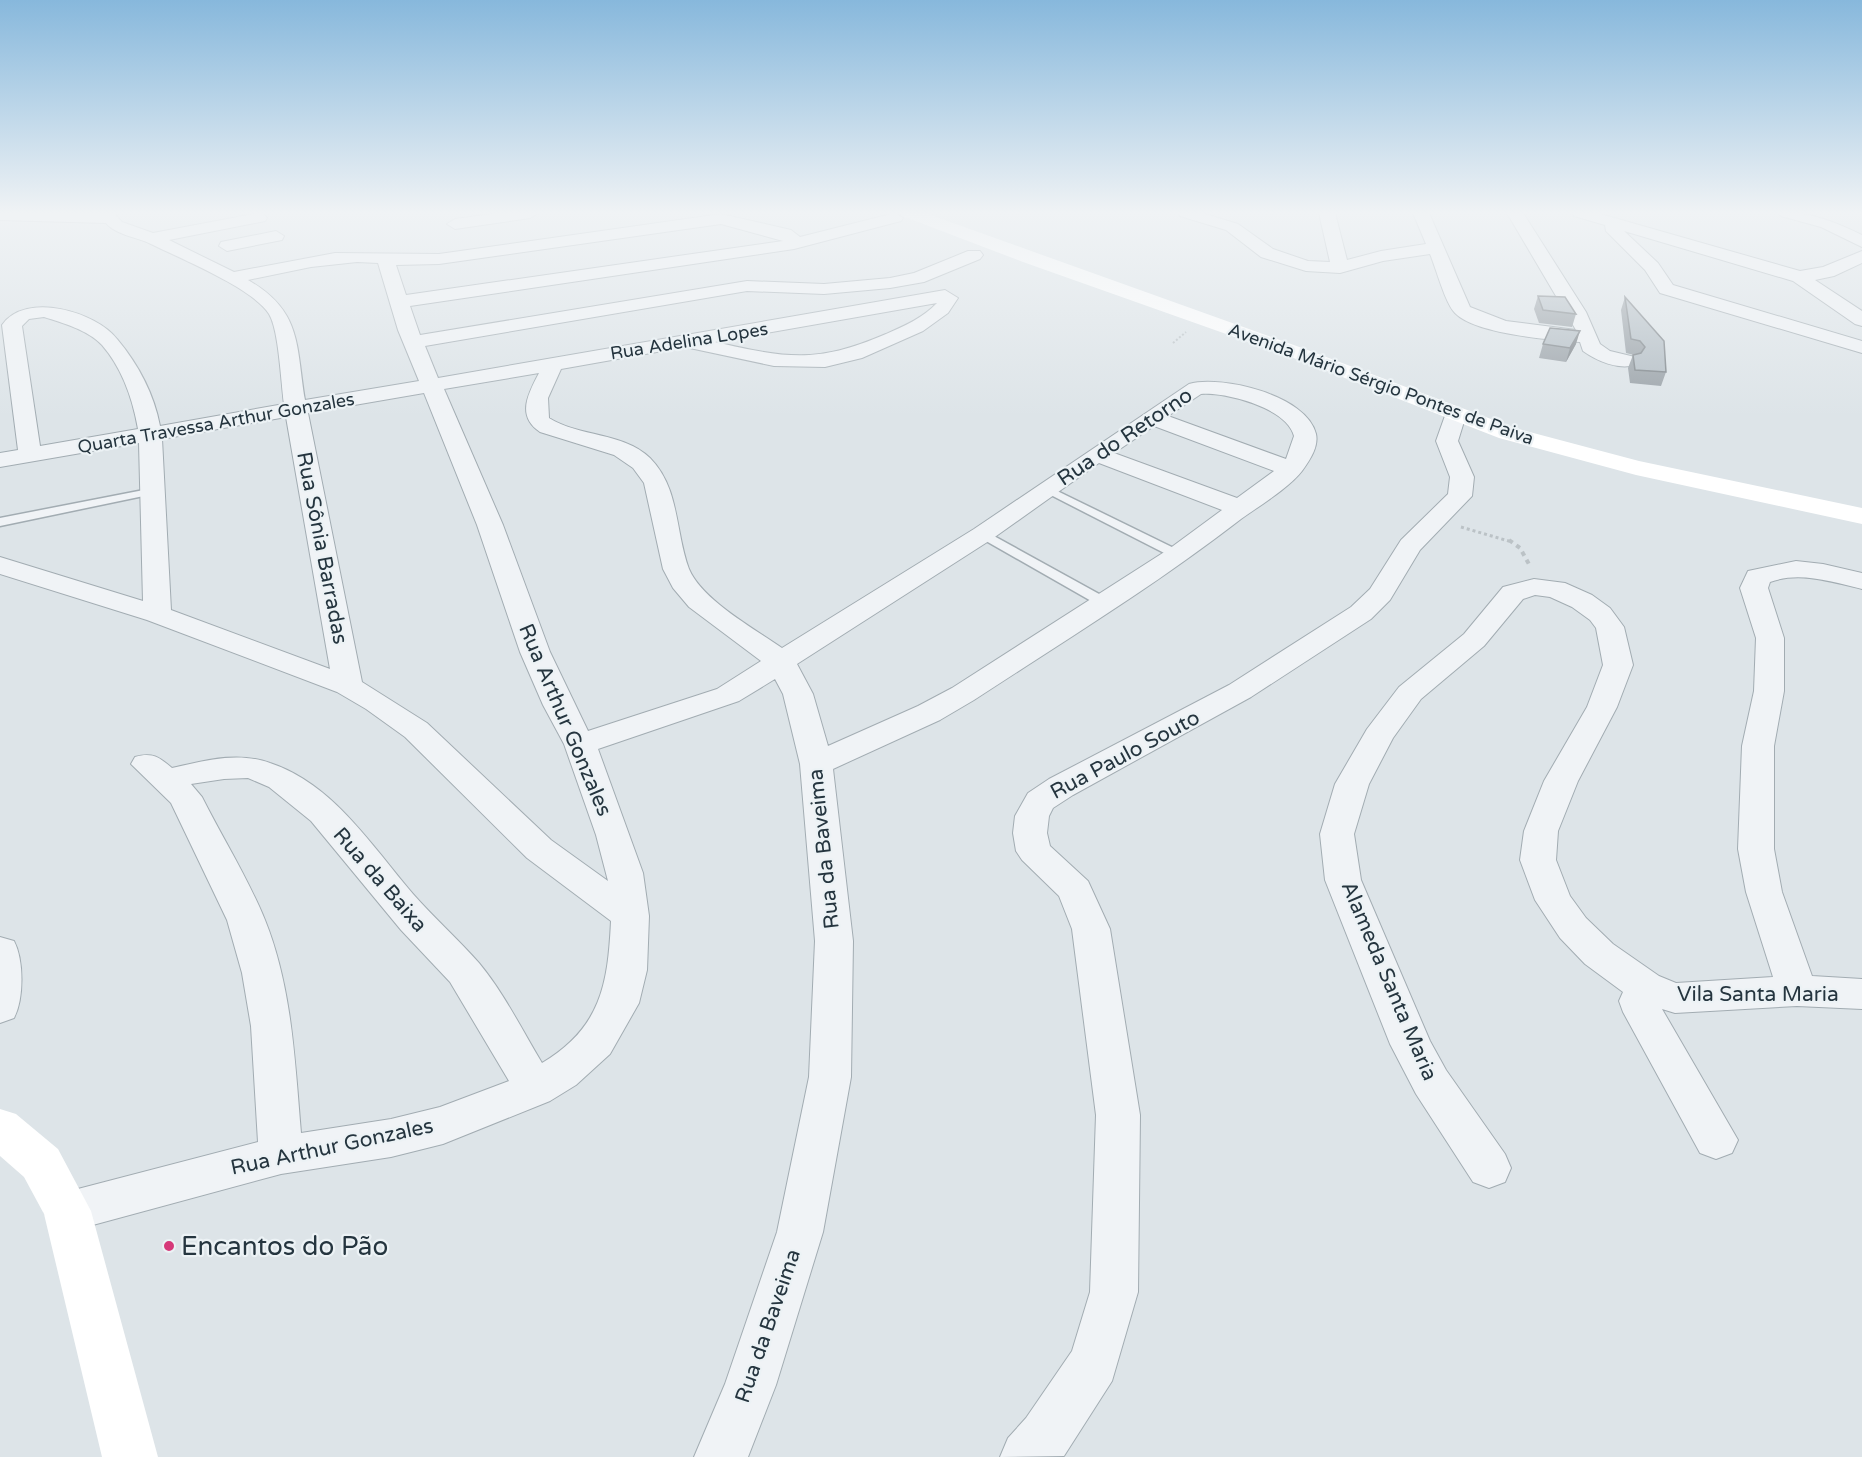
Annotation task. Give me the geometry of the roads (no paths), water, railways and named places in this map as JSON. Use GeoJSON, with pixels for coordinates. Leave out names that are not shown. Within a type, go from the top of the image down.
{"type":"FeatureCollection","features":[{"type":"Feature","properties":{"kind":"main road","name":"Avenida Mário Sérgio Pontes de Paiva"},"geometry":{"type":"LineString","coordinates":[[1094,281],[1298,353],[1455,415],[1586,456],[1862,516]]}},
{"type":"Feature","properties":{"kind":"main road","name":"Avenida Mário Sérgio Pontes de Paiva"},"geometry":{"type":"LineString","coordinates":[[1119,281],[1327,353],[1508,422],[1575,442],[1651,460],[1862,504]]}},
{"type":"Feature","properties":{"kind":"main road"},"geometry":{"type":"LineString","coordinates":[[0,1128],[41,1163],[67,1210],[130,1457]]}},
{"type":"Feature","properties":{"kind":"street","name":"Rua Sônia Barradas"},"geometry":{"type":"LineString","coordinates":[[237,281],[258,293],[277,311],[283,326],[296,410],[348,686]]}},
{"type":"Feature","properties":{"kind":"street","name":"Rua Arthur Gonzales"},"geometry":{"type":"LineString","coordinates":[[67,1210],[281,1155],[391,1138],[443,1125],[535,1089],[561,1073],[596,1042],[619,1003],[628,970],[630,916],[625,873],[580,744],[558,705],[535,652],[490,525],[432,386],[392,281]]}},
{"type":"Feature","properties":{"kind":"street"},"geometry":{"type":"LineString","coordinates":[[399,302],[537,281]]}},
{"type":"Feature","properties":{"kind":"street"},"geometry":{"type":"LineString","coordinates":[[617,281],[634,305]]}},
{"type":"Feature","properties":{"kind":"street"},"geometry":{"type":"LineString","coordinates":[[415,342],[706,292],[764,285],[824,289],[901,281]]}},
{"type":"Feature","properties":{"kind":"street"},"geometry":{"type":"LineString","coordinates":[[1449,281],[1462,310],[1467,315],[1485,322],[1539,333],[1589,337]]}},
{"type":"Feature","properties":{"kind":"street"},"geometry":{"type":"LineString","coordinates":[[1558,281],[1577,312],[1589,337],[1590,347],[1596,352],[1628,361]]}},
{"type":"Feature","properties":{"kind":"street"},"geometry":{"type":"LineString","coordinates":[[1659,281],[1661,285],[1683,295],[1862,347]]}},
{"type":"Feature","properties":{"kind":"street"},"geometry":{"type":"LineString","coordinates":[[1805,281],[1862,320]]}},
{"type":"Feature","properties":{"kind":"street"},"geometry":{"type":"LineString","coordinates":[[706,292],[768,328]]}},
{"type":"Feature","properties":{"kind":"street","name":"Rua Adelina Lopes"},"geometry":{"type":"LineString","coordinates":[[432,386],[945,297],[949,300],[942,308],[914,328],[853,354],[824,361],[785,361],[689,342]]}},
{"type":"Feature","properties":{"kind":"street"},"geometry":{"type":"LineString","coordinates":[[30,455],[13,318],[45,311],[96,331],[109,341],[131,375],[145,406],[150,435],[154,491],[157,614]]}},
{"type":"Feature","properties":{"kind":"street","name":"Rua da Baveima"},"geometry":{"type":"LineString","coordinates":[[553,364],[535,404],[534,417],[538,424],[622,450],[641,463],[656,483],[676,569],[687,588],[699,601],[780,661],[798,694],[816,764],[834,941],[830,1077],[800,1232],[750,1385],[721,1457]]}},
{"type":"Feature","properties":{"kind":"street","name":"Quarta Travessa Arthur Gonzales"},"geometry":{"type":"LineString","coordinates":[[0,460],[432,386]]}},
{"type":"Feature","properties":{"kind":"street","name":"Rua do Retorno"},"geometry":{"type":"LineString","coordinates":[[580,744],[728,695],[983,534],[1096,454],[1196,388],[1203,387],[1260,399],[1297,419],[1305,432],[1300,457],[1291,469],[1178,555],[963,694],[930,713],[816,764]]}},
{"type":"Feature","properties":{"kind":"street","name":"Rua Paulo Souto"},"geometry":{"type":"LineString","coordinates":[[1027,1457],[1045,1437],[1094,1363],[1111,1302],[1114,1280],[1118,1116],[1091,929],[1075,890],[1034,850],[1029,833],[1032,816],[1040,801],[1061,787],[1240,691],[1361,613],[1380,594],[1410,546],[1460,496],[1462,477],[1447,441],[1455,415]]}},
{"type":"Feature","properties":{"kind":"street"},"geometry":{"type":"LineString","coordinates":[[1153,418],[1291,469]]}},
{"type":"Feature","properties":{"kind":"street"},"geometry":{"type":"LineString","coordinates":[[1096,454],[1239,508]]}},
{"type":"Feature","properties":{"kind":"street"},"geometry":{"type":"LineString","coordinates":[[0,565],[157,614],[348,686],[377,702],[416,730],[539,849],[630,916]]}},
{"type":"Feature","properties":{"kind":"street"},"geometry":{"type":"LineString","coordinates":[[1797,991],[1764,892],[1756,849],[1758,746],[1769,691],[1770,638],[1754,588],[1758,578],[1772,571],[1801,570],[1862,581]]}},
{"type":"Feature","properties":{"kind":"street","name":"Alameda Santa Maria"},"geometry":{"type":"LineString","coordinates":[[1489,1168],[1431,1083],[1411,1044],[1343,880],[1337,834],[1352,784],[1378,735],[1410,693],[1474,640],[1513,593],[1534,587],[1555,589],[1582,601],[1600,614],[1610,627]]}},
{"type":"Feature","properties":{"kind":"street","name":"Vila Santa Maria"},"geometry":{"type":"LineString","coordinates":[[1610,627],[1618,665],[1614,680],[1602,707],[1561,781],[1541,831],[1538,860],[1553,900],[1573,928],[1599,954],[1645,987],[1675,998],[1797,991],[1862,994]]}},
{"type":"Feature","properties":{"kind":"street","name":"Rua da Baixa"},"geometry":{"type":"LineString","coordinates":[[281,1155],[271,1026],[261,973],[246,921],[185,798],[156,772],[244,768],[259,770],[301,793],[341,833],[414,921],[469,978],[535,1089]]}},
{"type":"Feature","properties":{"kind":"street"},"geometry":{"type":"LineString","coordinates":[[0,951],[0,1007]]}},
{"type":"Feature","properties":{"kind":"street"},"geometry":{"type":"LineString","coordinates":[[1645,987],[1639,1001],[1643,1012],[1716,1140]]}},
{"type":"Feature","properties":{"kind":"lane"},"geometry":{"type":"LineString","coordinates":[[1047,489],[1178,555]]}},
{"type":"Feature","properties":{"kind":"lane"},"geometry":{"type":"LineString","coordinates":[[0,522],[154,491]]}},
{"type":"Feature","properties":{"kind":"lane"},"geometry":{"type":"LineString","coordinates":[[983,534],[1105,603]]}},
{"type":"Feature","properties":{"kind":"place","name":"Encantos do Pão"},"geometry":{"type":"Point","coordinates":[169,1246]}}]}
